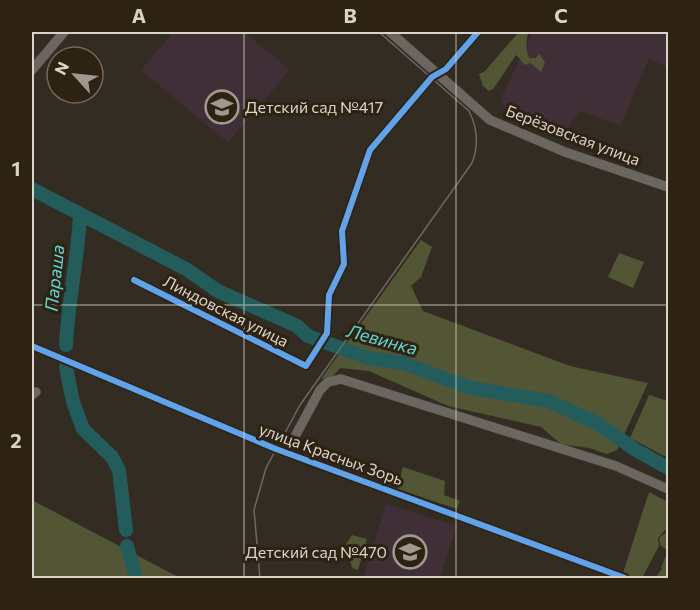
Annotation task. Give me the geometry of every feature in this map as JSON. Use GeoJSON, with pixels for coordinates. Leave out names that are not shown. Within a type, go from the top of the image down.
{"type":"FeatureCollection","features":[{"type":"Feature","properties":{"kind":"street"},"geometry":{"type":"LineString","coordinates":[[32,69],[61,32]]}},
{"type":"Feature","properties":{"kind":"street","name":"Берёзовская улица"},"geometry":{"type":"LineString","coordinates":[[390,32],[490,120],[509,130],[669,187]]}},
{"type":"Feature","properties":{"kind":"street"},"geometry":{"type":"LineString","coordinates":[[439,73],[446,69],[478,32]]}},
{"type":"Feature","properties":{"kind":"street","name":"Линдовская улица"},"geometry":{"type":"LineString","coordinates":[[134,280],[306,366],[327,333],[329,295],[344,264],[342,231],[370,150],[432,77],[439,73]]}},
{"type":"Feature","properties":{"kind":"street","name":"улица Красных Зорь"},"geometry":{"type":"LineString","coordinates":[[32,346],[286,453],[625,579]]}},
{"type":"Feature","properties":{"kind":"street"},"geometry":{"type":"LineString","coordinates":[[286,453],[320,390],[328,382],[341,379],[616,466],[669,489]]}},
{"type":"Feature","properties":{"kind":"shaded area","name":"Детский сад №417"},"geometry":{"type":"Polygon","coordinates":[[[173,32],[244,32],[290,70],[228,143],[141,70],[173,32]]]}},
{"type":"Feature","properties":{"kind":"shaded area"},"geometry":{"type":"Polygon","coordinates":[[[533,32],[668,32],[668,68],[649,58],[621,126],[580,111],[561,136],[506,117],[501,98],[533,32]]]}},
{"type":"Feature","properties":{"kind":"shaded area","name":"Детский сад №470"},"geometry":{"type":"Polygon","coordinates":[[[386,504],[457,526],[440,578],[363,578],[386,504]]]}},
{"type":"Feature","properties":{"kind":"green space"},"geometry":{"type":"Polygon","coordinates":[[[519,32],[528,32],[526,47],[529,58],[536,58],[539,54],[545,62],[541,72],[530,63],[525,65],[516,55],[494,88],[489,91],[483,86],[479,74],[485,71],[519,32]]]}},
{"type":"Feature","properties":{"kind":"green space"},"geometry":{"type":"Polygon","coordinates":[[[421,240],[432,247],[421,277],[411,286],[423,311],[570,366],[648,383],[617,450],[607,454],[589,448],[561,444],[541,427],[448,406],[369,371],[340,368],[332,377],[321,379],[421,240]]]}},
{"type":"Feature","properties":{"kind":"green space"},"geometry":{"type":"Polygon","coordinates":[[[619,253],[644,262],[633,288],[608,277],[619,253]]]}},
{"type":"Feature","properties":{"kind":"green space"},"geometry":{"type":"Polygon","coordinates":[[[649,395],[668,401],[668,458],[630,438],[649,395]]]}},
{"type":"Feature","properties":{"kind":"green space"},"geometry":{"type":"Polygon","coordinates":[[[403,467],[445,481],[444,495],[460,501],[457,509],[397,489],[403,467]]]}},
{"type":"Feature","properties":{"kind":"green space"},"geometry":{"type":"Polygon","coordinates":[[[649,492],[668,502],[668,527],[658,538],[659,546],[642,578],[622,576],[649,492]]]}},
{"type":"Feature","properties":{"kind":"green space"},"geometry":{"type":"Polygon","coordinates":[[[32,500],[180,578],[32,578],[32,500]]]}},
{"type":"Feature","properties":{"kind":"green space"},"geometry":{"type":"Polygon","coordinates":[[[668,531],[667,550],[661,546],[659,538],[668,531]]]}},
{"type":"Feature","properties":{"kind":"green space"},"geometry":{"type":"Polygon","coordinates":[[[352,535],[367,539],[358,570],[352,568],[346,544],[352,535]]]}},
{"type":"Feature","properties":{"kind":"green space"},"geometry":{"type":"Polygon","coordinates":[[[668,557],[668,578],[655,578],[662,569],[665,558],[668,557]]]}},
{"type":"Feature","properties":{"kind":"waterway","name":"Левинка"},"geometry":{"type":"LineString","coordinates":[[32,189],[186,269],[218,291],[297,326],[308,336],[368,358],[403,363],[471,388],[548,401],[599,424],[634,449],[668,468]]}},
{"type":"Feature","properties":{"kind":"waterway","name":"Параша"},"geometry":{"type":"LineString","coordinates":[[66,345],[80,215]]}},
{"type":"Feature","properties":{"kind":"waterway","name":"Параша"},"geometry":{"type":"LineString","coordinates":[[66,367],[73,402],[83,429],[112,457],[119,470],[126,530]]}},
{"type":"Feature","properties":{"kind":"waterway","name":"Параша"},"geometry":{"type":"LineString","coordinates":[[127,546],[136,578]]}},
{"type":"Feature","properties":{"kind":"tram line"},"geometry":{"type":"LineString","coordinates":[[260,578],[254,510],[266,468],[300,405],[472,163],[476,150],[476,131],[469,111],[379,32]]}},
{"type":"Feature","properties":{"kind":"cycle path"},"geometry":{"type":"LineString","coordinates":[[134,280],[306,366],[327,333],[329,295],[344,264],[342,231],[370,150],[432,77],[446,69],[478,32]]}},
{"type":"Feature","properties":{"kind":"cycle path"},"geometry":{"type":"LineString","coordinates":[[32,346],[276,449],[625,578]]}},
{"type":"Feature","properties":{"kind":"place","name":"Детский сад №417"},"geometry":{"type":"Point","coordinates":[222,107]}},
{"type":"Feature","properties":{"kind":"place","name":"Детский сад №470"},"geometry":{"type":"Point","coordinates":[410,552]}}]}
